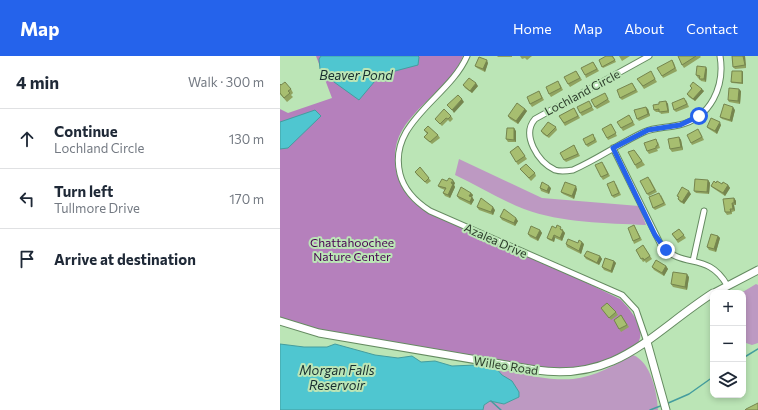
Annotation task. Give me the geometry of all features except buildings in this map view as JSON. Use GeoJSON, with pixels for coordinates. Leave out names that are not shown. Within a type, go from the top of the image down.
{"type":"FeatureCollection","features":[{"type":"Feature","properties":{"kind":"street","name":"Azalea Drive"},"geometry":{"type":"LineString","coordinates":[[467,56],[454,77],[411,124],[402,138],[398,164],[400,176],[408,192],[418,203],[430,211],[622,294],[636,310],[647,342],[665,406]]}},
{"type":"Feature","properties":{"kind":"street","name":"Lochland Circle"},"geometry":{"type":"LineString","coordinates":[[649,56],[538,116],[532,121],[529,132],[530,141],[535,150],[551,167],[560,171],[577,168],[648,130],[680,125],[699,116],[712,103],[718,91],[721,74],[720,56]]}},
{"type":"Feature","properties":{"kind":"street"},"geometry":{"type":"LineString","coordinates":[[613,148],[662,246],[670,253],[716,269],[727,285]]}},
{"type":"Feature","properties":{"kind":"street"},"geometry":{"type":"LineString","coordinates":[[693,261],[704,211]]}},
{"type":"Feature","properties":{"kind":"street","name":"Willeo Road"},"geometry":{"type":"LineString","coordinates":[[718,290],[758,270]]}},
{"type":"Feature","properties":{"kind":"street","name":"Willeo Road"},"geometry":{"type":"LineString","coordinates":[[280,320],[318,333],[554,372],[578,372],[600,367],[616,360],[647,342],[710,295]]}},
{"type":"Feature","properties":{"kind":"shaded area"},"geometry":{"type":"Polygon","coordinates":[[[459,159],[542,198],[639,206],[646,225],[569,220],[539,214],[524,209],[455,175],[459,159]]]}},
{"type":"Feature","properties":{"kind":"shaded area"},"geometry":{"type":"Polygon","coordinates":[[[756,284],[758,285],[758,343],[752,345],[746,343],[746,290],[756,284]]]}},
{"type":"Feature","properties":{"kind":"shaded area"},"geometry":{"type":"Polygon","coordinates":[[[633,355],[644,364],[649,371],[656,395],[658,410],[483,410],[484,405],[490,401],[504,404],[519,397],[512,383],[496,368],[544,378],[573,379],[589,376],[633,355]]]}},
{"type":"Feature","properties":{"kind":"green space","name":"Chattahoochee Nature Center"},"geometry":{"type":"Polygon","coordinates":[[[316,56],[463,56],[457,68],[449,78],[419,109],[402,130],[397,142],[395,159],[398,176],[405,192],[417,205],[430,213],[472,229],[620,299],[631,312],[639,327],[640,338],[637,344],[630,350],[620,355],[597,364],[585,367],[555,369],[515,364],[445,351],[304,331],[280,317],[280,109],[288,113],[332,98],[316,56]]]}},
{"type":"Feature","properties":{"kind":"water","name":"Beaver Pond"},"geometry":{"type":"Polygon","coordinates":[[[321,56],[419,57],[418,65],[380,75],[359,100],[334,82],[320,69],[319,59],[321,56]]]}},
{"type":"Feature","properties":{"kind":"water"},"geometry":{"type":"Polygon","coordinates":[[[315,110],[321,116],[288,148],[280,149],[280,122],[315,110]]]}},
{"type":"Feature","properties":{"kind":"water","name":"Morgan Falls Reservoir"},"geometry":{"type":"Polygon","coordinates":[[[280,344],[304,347],[327,347],[335,344],[375,355],[398,358],[412,356],[421,362],[435,361],[452,366],[476,365],[496,368],[502,375],[512,381],[519,392],[519,397],[504,404],[490,401],[484,405],[483,410],[280,410],[280,344]]]}},
{"type":"Feature","properties":{"kind":"waterway"},"geometry":{"type":"LineString","coordinates":[[746,356],[758,349]]}},
{"type":"Feature","properties":{"kind":"waterway"},"geometry":{"type":"LineString","coordinates":[[666,404],[689,394],[710,379]]}},
{"type":"Feature","properties":{"kind":"waterway"},"geometry":{"type":"LineString","coordinates":[[491,401],[501,410]]}},
{"type":"Feature","properties":{"kind":"waterway"},"geometry":{"type":"LineString","coordinates":[[650,410],[663,405]]}},
{"type":"Feature","properties":{"kind":"route"},"geometry":{"type":"LineString","coordinates":[[666,250],[655,235],[613,148],[648,130],[680,125],[699,116]]}}]}
